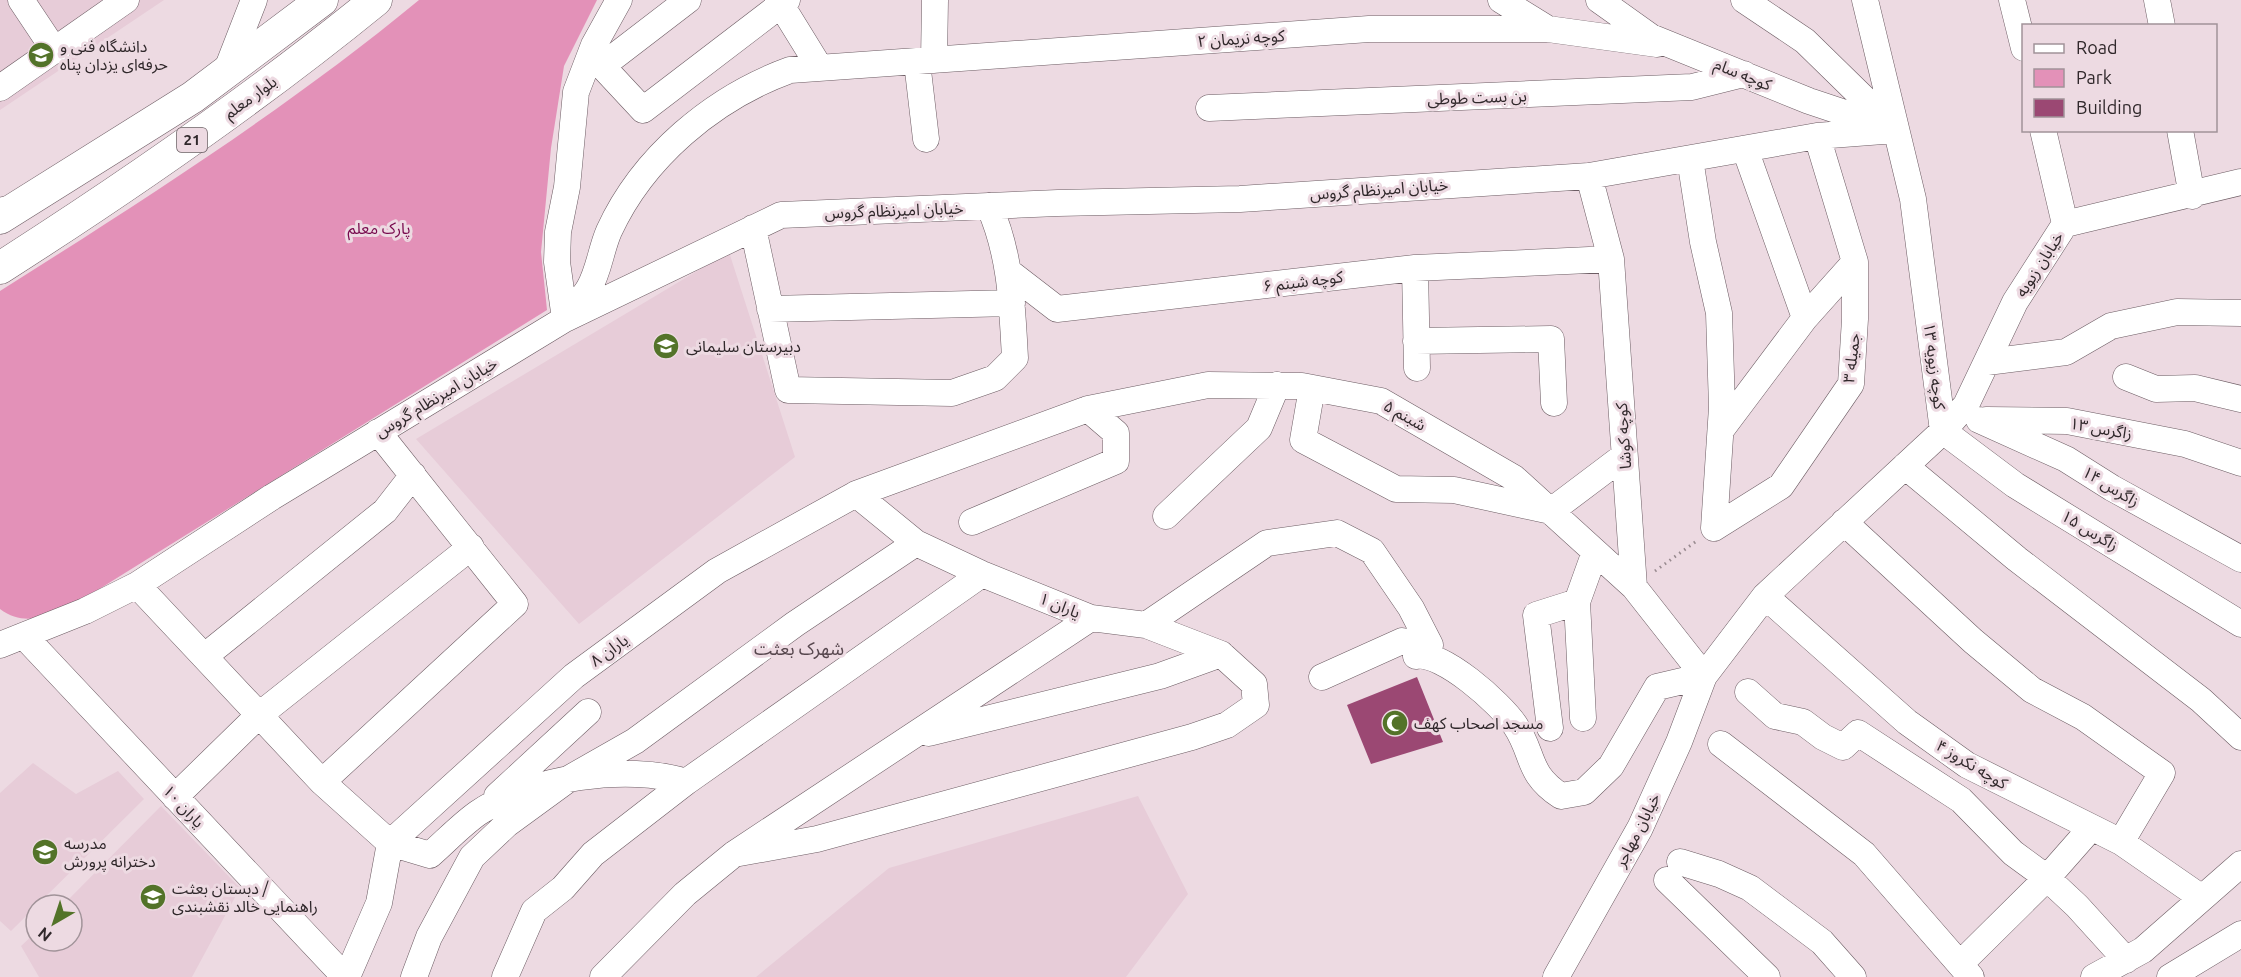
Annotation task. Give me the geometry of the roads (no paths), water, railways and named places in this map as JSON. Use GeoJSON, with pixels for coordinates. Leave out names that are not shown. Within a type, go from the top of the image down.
{"type":"FeatureCollection","features":[{"type":"Feature","properties":{"kind":"main road","name":"بلوار معلم"},"geometry":{"type":"LineString","coordinates":[[2,215],[193,97],[322,0]]}},
{"type":"Feature","properties":{"kind":"main road","name":"بلوار معلم"},"geometry":{"type":"LineString","coordinates":[[0,268],[111,197],[214,124],[376,0]]}},
{"type":"Feature","properties":{"kind":"street"},"geometry":{"type":"LineString","coordinates":[[21,0],[55,51]]}},
{"type":"Feature","properties":{"kind":"street"},"geometry":{"type":"LineString","coordinates":[[0,88],[126,0]]}},
{"type":"Feature","properties":{"kind":"street"},"geometry":{"type":"LineString","coordinates":[[226,72],[254,0]]}},
{"type":"Feature","properties":{"kind":"street"},"geometry":{"type":"LineString","coordinates":[[565,319],[557,262],[558,232],[567,188],[576,92],[594,45],[619,0]]}},
{"type":"Feature","properties":{"kind":"street"},"geometry":{"type":"LineString","coordinates":[[688,0],[602,66],[643,110],[782,2],[820,68]]}},
{"type":"Feature","properties":{"kind":"street"},"geometry":{"type":"LineString","coordinates":[[926,140],[925,61],[935,0]]}},
{"type":"Feature","properties":{"kind":"street"},"geometry":{"type":"LineString","coordinates":[[1501,0],[1548,29]]}},
{"type":"Feature","properties":{"kind":"street","name":"کوچه سام"},"geometry":{"type":"LineString","coordinates":[[1599,0],[1651,37],[1809,101],[1896,130]]}},
{"type":"Feature","properties":{"kind":"street"},"geometry":{"type":"LineString","coordinates":[[1744,0],[1805,41],[1896,130]]}},
{"type":"Feature","properties":{"kind":"street","name":"کوچه زیویه ۱۳"},"geometry":{"type":"LineString","coordinates":[[1704,676],[1766,596],[1905,466],[1960,421],[1913,200],[1865,0]]}},
{"type":"Feature","properties":{"kind":"street"},"geometry":{"type":"LineString","coordinates":[[2012,0],[2022,40]]}},
{"type":"Feature","properties":{"kind":"street"},"geometry":{"type":"LineString","coordinates":[[2157,0],[2162,24]]}},
{"type":"Feature","properties":{"kind":"street","name":"کوچه نریمان ۲"},"geometry":{"type":"LineString","coordinates":[[565,319],[590,287],[609,231],[642,173],[707,114],[764,80],[790,70],[1369,29],[1548,29],[1676,47]]}},
{"type":"Feature","properties":{"kind":"street","name":"بن بست طوطی"},"geometry":{"type":"LineString","coordinates":[[1209,108],[1692,87],[1744,74]]}},
{"type":"Feature","properties":{"kind":"street","name":"خیابان امیرنظام گروس"},"geometry":{"type":"LineString","coordinates":[[0,645],[137,585],[378,432],[565,319],[781,215],[1240,199],[1589,176],[1817,136],[1896,130]]}},
{"type":"Feature","properties":{"kind":"street"},"geometry":{"type":"LineString","coordinates":[[2043,132],[2065,224]]}},
{"type":"Feature","properties":{"kind":"street"},"geometry":{"type":"LineString","coordinates":[[2180,132],[2192,196]]}},
{"type":"Feature","properties":{"kind":"street","name":"جمیله ۳"},"geometry":{"type":"LineString","coordinates":[[1721,430],[1714,528],[1781,486],[1851,384],[1855,319],[1855,262],[1817,136]]}},
{"type":"Feature","properties":{"kind":"street"},"geometry":{"type":"LineString","coordinates":[[1745,149],[1805,318]]}},
{"type":"Feature","properties":{"kind":"street"},"geometry":{"type":"LineString","coordinates":[[1690,159],[1703,242],[1719,313],[1721,430]]}},
{"type":"Feature","properties":{"kind":"street","name":"کوچه کوشا"},"geometry":{"type":"LineString","coordinates":[[1589,176],[1611,259],[1634,587]]}},
{"type":"Feature","properties":{"kind":"street","name":"خیابان زیویه"},"geometry":{"type":"LineString","coordinates":[[1960,421],[2015,302],[2065,224],[2192,196],[2241,182]]}},
{"type":"Feature","properties":{"kind":"street"},"geometry":{"type":"LineString","coordinates":[[753,228],[788,390],[952,393],[995,378],[1015,358],[1009,272],[1002,234],[989,206]]}},
{"type":"Feature","properties":{"kind":"street","name":"کوچه شبنم ۶"},"geometry":{"type":"LineString","coordinates":[[1009,272],[1057,309],[1414,268],[1611,259]]}},
{"type":"Feature","properties":{"kind":"street"},"geometry":{"type":"LineString","coordinates":[[1721,430],[1805,318],[1855,262]]}},
{"type":"Feature","properties":{"kind":"street"},"geometry":{"type":"LineString","coordinates":[[1414,268],[1417,368]]}},
{"type":"Feature","properties":{"kind":"street"},"geometry":{"type":"LineString","coordinates":[[770,309],[1012,303]]}},
{"type":"Feature","properties":{"kind":"street"},"geometry":{"type":"LineString","coordinates":[[1987,362],[2066,352],[2111,326],[2177,312],[2241,313]]}},
{"type":"Feature","properties":{"kind":"street"},"geometry":{"type":"LineString","coordinates":[[1416,341],[1551,339],[1554,403]]}},
{"type":"Feature","properties":{"kind":"street"},"geometry":{"type":"LineString","coordinates":[[2126,377],[2156,389],[2195,388],[2241,399]]}},
{"type":"Feature","properties":{"kind":"street","name":"شبنم ۵"},"geometry":{"type":"LineString","coordinates":[[1088,409],[1208,385],[1277,385],[1312,388],[1382,401],[1514,478],[1634,587]]}},
{"type":"Feature","properties":{"kind":"street"},"geometry":{"type":"LineString","coordinates":[[1166,516],[1259,428],[1277,385]]}},
{"type":"Feature","properties":{"kind":"street"},"geometry":{"type":"LineString","coordinates":[[1312,388],[1303,440],[1396,489],[1454,490],[1551,511],[1624,456]]}},
{"type":"Feature","properties":{"kind":"street"},"geometry":{"type":"LineString","coordinates":[[972,522],[1116,461],[1116,433],[1088,409]]}},
{"type":"Feature","properties":{"kind":"street","name":"یاران ۸"},"geometry":{"type":"LineString","coordinates":[[390,843],[573,676],[717,571],[856,494],[1088,409]]}},
{"type":"Feature","properties":{"kind":"street","name":"زاگرس ۱۳"},"geometry":{"type":"LineString","coordinates":[[1960,421],[2067,421],[2185,444],[2241,463]]}},
{"type":"Feature","properties":{"kind":"street","name":"زاگرس ۱۴"},"geometry":{"type":"LineString","coordinates":[[1960,421],[2066,459],[2112,489],[2241,559]]}},
{"type":"Feature","properties":{"kind":"street","name":"زاگرس ۱۵"},"geometry":{"type":"LineString","coordinates":[[1960,421],[2015,484],[2241,624]]}},
{"type":"Feature","properties":{"kind":"street"},"geometry":{"type":"LineString","coordinates":[[322,782],[515,604],[378,432]]}},
{"type":"Feature","properties":{"kind":"street"},"geometry":{"type":"LineString","coordinates":[[1905,466],[2036,573],[2201,700],[2241,737]]}},
{"type":"Feature","properties":{"kind":"street"},"geometry":{"type":"LineString","coordinates":[[205,656],[385,511],[413,475]]}},
{"type":"Feature","properties":{"kind":"street","name":"یاران ۱"},"geometry":{"type":"LineString","coordinates":[[734,854],[817,839],[1192,738],[1227,725],[1256,705],[1254,684],[1221,654],[1146,625],[1091,618],[982,574],[916,543],[856,494]]}},
{"type":"Feature","properties":{"kind":"street"},"geometry":{"type":"LineString","coordinates":[[1844,522],[1973,641],[2032,690],[2083,717],[2162,773],[2121,842]]}},
{"type":"Feature","properties":{"kind":"street"},"geometry":{"type":"LineString","coordinates":[[1146,625],[1267,543],[1337,533],[1372,551],[1411,608],[1430,645],[1402,641],[1322,678]]}},
{"type":"Feature","properties":{"kind":"street"},"geometry":{"type":"LineString","coordinates":[[414,977],[429,937],[472,857],[507,824],[570,778],[635,741],[795,624],[916,543]]}},
{"type":"Feature","properties":{"kind":"street"},"geometry":{"type":"LineString","coordinates":[[175,797],[258,716],[471,547]]}},
{"type":"Feature","properties":{"kind":"street"},"geometry":{"type":"LineString","coordinates":[[1583,718],[1577,602],[1595,552]]}},
{"type":"Feature","properties":{"kind":"street"},"geometry":{"type":"LineString","coordinates":[[505,977],[534,911],[563,888],[593,854],[686,783],[982,574]]}},
{"type":"Feature","properties":{"kind":"street"},"geometry":{"type":"LineString","coordinates":[[137,585],[322,782],[390,843],[430,855],[588,712]]}},
{"type":"Feature","properties":{"kind":"street"},"geometry":{"type":"LineString","coordinates":[[1416,656],[1425,654],[1452,668],[1488,695],[1515,725],[1543,784],[1561,795],[1584,792],[1611,766],[1657,687],[1704,676],[1634,587]]}},
{"type":"Feature","properties":{"kind":"street","name":"کوچه نکروز ۴"},"geometry":{"type":"LineString","coordinates":[[1766,596],[1908,722],[1959,759],[1995,780],[2121,842],[2202,898]]}},
{"type":"Feature","properties":{"kind":"street"},"geometry":{"type":"LineString","coordinates":[[1550,728],[1536,615],[1577,602]]}},
{"type":"Feature","properties":{"kind":"street"},"geometry":{"type":"LineString","coordinates":[[603,977],[685,894],[734,854],[1091,618]]}},
{"type":"Feature","properties":{"kind":"street","name":"یاران ۱۰"},"geometry":{"type":"LineString","coordinates":[[24,636],[346,977]]}},
{"type":"Feature","properties":{"kind":"street"},"geometry":{"type":"LineString","coordinates":[[911,737],[1148,679],[1221,654]]}},
{"type":"Feature","properties":{"kind":"street","name":"خیابان مهاجر"},"geometry":{"type":"LineString","coordinates":[[1556,977],[1640,828],[1679,742],[1704,676]]}},
{"type":"Feature","properties":{"kind":"street"},"geometry":{"type":"LineString","coordinates":[[1748,692],[1775,716],[1803,722],[1823,737],[1844,747],[1858,733],[1961,800],[2013,853],[2047,878],[2126,960]]}},
{"type":"Feature","properties":{"kind":"street"},"geometry":{"type":"LineString","coordinates":[[1720,744],[1864,854],[1966,971],[2091,828]]}},
{"type":"Feature","properties":{"kind":"street"},"geometry":{"type":"LineString","coordinates":[[479,812],[527,790],[570,778],[622,773],[663,775],[686,783]]}},
{"type":"Feature","properties":{"kind":"street"},"geometry":{"type":"LineString","coordinates":[[346,977],[379,903],[390,843]]}},
{"type":"Feature","properties":{"kind":"street"},"geometry":{"type":"LineString","coordinates":[[2094,977],[2144,950],[2241,864]]}},
{"type":"Feature","properties":{"kind":"street"},"geometry":{"type":"LineString","coordinates":[[1767,977],[1674,871],[1719,874],[1750,888],[1822,942],[1853,977]]}},
{"type":"Feature","properties":{"kind":"street"},"geometry":{"type":"LineString","coordinates":[[2170,977],[2211,966],[2241,934]]}},
{"type":"Feature","properties":{"kind":"place","name":"دانشگاه فنی و حرفه‌ای یزدان پناه"},"geometry":{"type":"Point","coordinates":[41,55]}},
{"type":"Feature","properties":{"kind":"place","name":"دبیرستان سلیمانی"},"geometry":{"type":"Point","coordinates":[666,346]}},
{"type":"Feature","properties":{"kind":"place","name":"مسجد اصحاب کهف"},"geometry":{"type":"Point","coordinates":[1395,723]}},
{"type":"Feature","properties":{"kind":"place","name":"مدرسه دخترانه پرورش"},"geometry":{"type":"Point","coordinates":[45,852]}},
{"type":"Feature","properties":{"kind":"place","name":"دبستان بعثت / راهنمایی خالد نقشبندی"},"geometry":{"type":"Point","coordinates":[153,897]}},
{"type":"Feature","properties":{"kind":"district","name":"شهرک بعثت"},"geometry":{"type":"Point","coordinates":[799,649]}},
{"type":"Feature","properties":{"kind":"park label","name":"پارک معلم"},"geometry":{"type":"Point","coordinates":[379,228]}}]}
